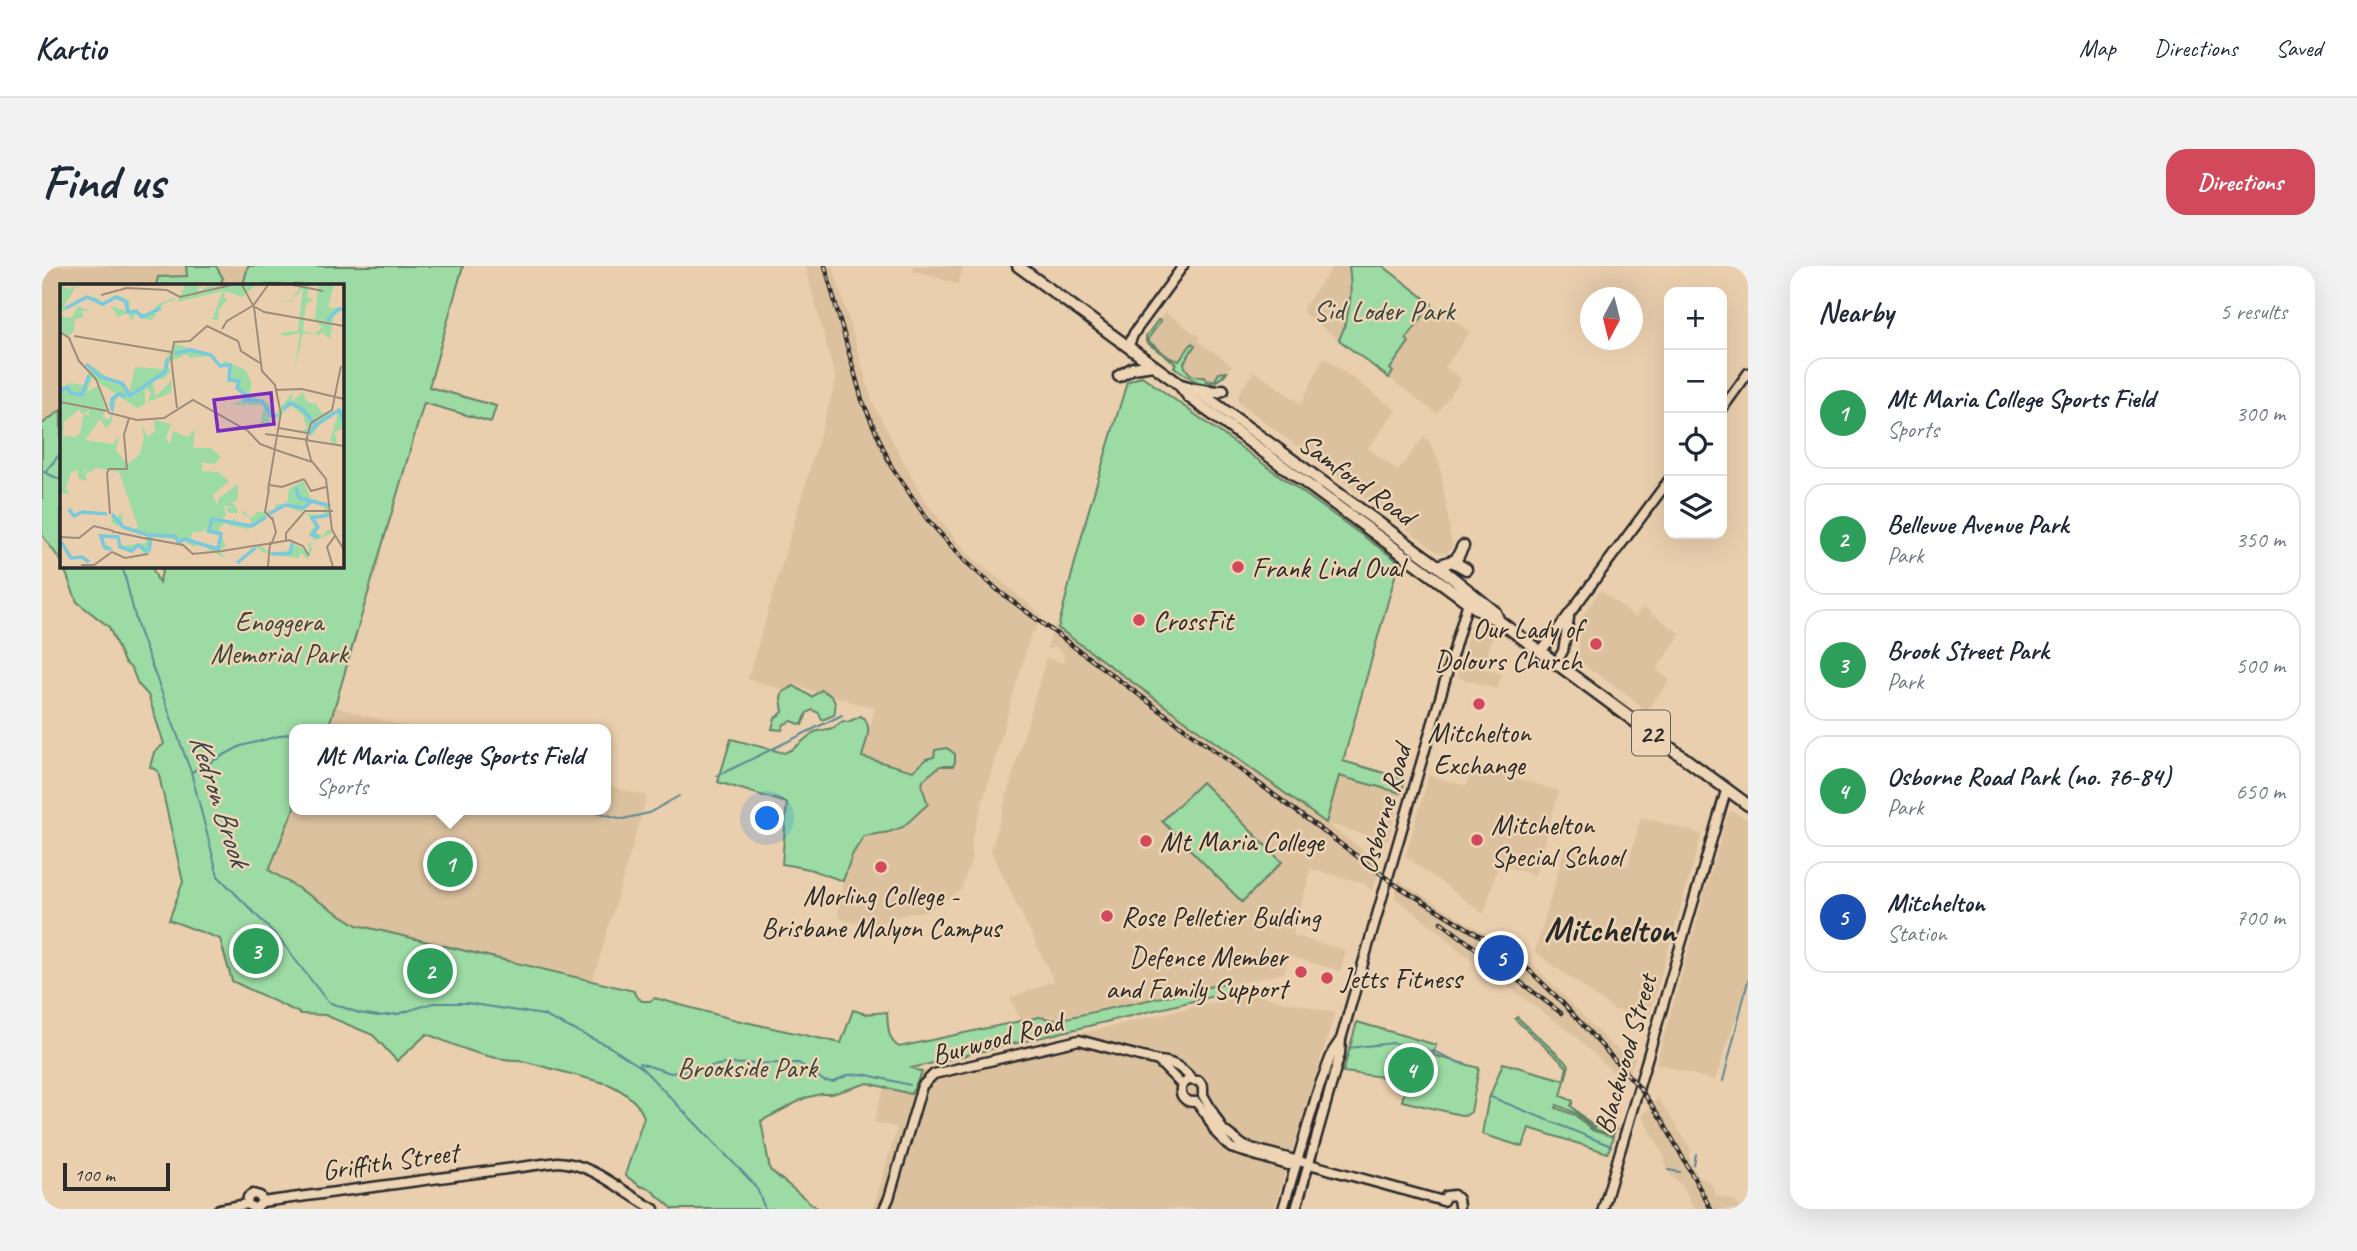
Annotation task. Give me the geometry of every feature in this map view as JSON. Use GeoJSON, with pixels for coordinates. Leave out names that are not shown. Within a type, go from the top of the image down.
{"type":"FeatureCollection","features":[{"type":"Feature","properties":{"kind":"main road","name":"Samford Road"},"geometry":{"type":"LineString","coordinates":[[1018,266],[1179,384],[1189,397],[1469,597],[1495,612],[1499,621],[1748,805]]}},
{"type":"Feature","properties":{"kind":"main road"},"geometry":{"type":"LineString","coordinates":[[1119,376],[1133,368],[1153,365]]}},
{"type":"Feature","properties":{"kind":"main road","name":"Samford Road"},"geometry":{"type":"LineString","coordinates":[[1179,384],[1195,389],[1438,566],[1469,597]]}},
{"type":"Feature","properties":{"kind":"main road"},"geometry":{"type":"LineString","coordinates":[[1195,389],[1217,392],[1223,390]]}},
{"type":"Feature","properties":{"kind":"main road"},"geometry":{"type":"LineString","coordinates":[[1455,562],[1463,546]]}},
{"type":"Feature","properties":{"kind":"main road"},"geometry":{"type":"LineString","coordinates":[[1438,566],[1449,561],[1466,569]]}},
{"type":"Feature","properties":{"kind":"street"},"geometry":{"type":"LineString","coordinates":[[1128,347],[1134,333],[1183,266]]}},
{"type":"Feature","properties":{"kind":"street"},"geometry":{"type":"LineString","coordinates":[[1727,402],[1748,373]]}},
{"type":"Feature","properties":{"kind":"street"},"geometry":{"type":"LineString","coordinates":[[1541,652],[1664,487]]}},
{"type":"Feature","properties":{"kind":"street","name":"Osborne Road"},"geometry":{"type":"LineString","coordinates":[[1296,1209],[1340,1054],[1341,1039],[1469,597]]}},
{"type":"Feature","properties":{"kind":"street"},"geometry":{"type":"LineString","coordinates":[[1556,663],[1563,651],[1570,615]]}},
{"type":"Feature","properties":{"kind":"street","name":"Blackwood Street"},"geometry":{"type":"LineString","coordinates":[[1603,1209],[1726,791]]}},
{"type":"Feature","properties":{"kind":"street","name":"Osborne Road"},"geometry":{"type":"LineString","coordinates":[[1283,1209],[1319,1087],[1333,1051],[1341,1039]]}},
{"type":"Feature","properties":{"kind":"street","name":"Burwood Road"},"geometry":{"type":"LineString","coordinates":[[884,1209],[920,1091],[932,1075],[1079,1040],[1174,1064],[1192,1079]]}},
{"type":"Feature","properties":{"kind":"street"},"geometry":{"type":"LineString","coordinates":[[1158,1061],[1182,1085]]}},
{"type":"Feature","properties":{"kind":"street"},"geometry":{"type":"LineString","coordinates":[[1182,1085],[1192,1079],[1201,1084],[1203,1095],[1221,1126],[1232,1138],[1250,1148],[1297,1163]]}},
{"type":"Feature","properties":{"kind":"street"},"geometry":{"type":"LineString","coordinates":[[1182,1085],[1183,1098],[1189,1102],[1196,1102],[1203,1095]]}},
{"type":"Feature","properties":{"kind":"street"},"geometry":{"type":"LineString","coordinates":[[1196,1102],[1216,1133],[1231,1147],[1279,1163],[1309,1164],[1444,1205],[1448,1195],[1454,1195],[1459,1200],[1458,1207],[1470,1209]]}},
{"type":"Feature","properties":{"kind":"street","name":"Griffith Street"},"geometry":{"type":"LineString","coordinates":[[219,1209],[247,1204],[247,1197],[253,1194],[260,1196],[262,1202],[550,1162],[577,1164],[638,1200]]}},
{"type":"Feature","properties":{"kind":"street"},"geometry":{"type":"LineString","coordinates":[[889,1198],[891,1209]]}},
{"type":"Feature","properties":{"kind":"street"},"geometry":{"type":"LineString","coordinates":[[638,1200],[647,1209]]}},
{"type":"Feature","properties":{"kind":"street"},"geometry":{"type":"LineString","coordinates":[[638,1200],[654,1209]]}},
{"type":"Feature","properties":{"kind":"shaded area"},"geometry":{"type":"Polygon","coordinates":[[[42,266],[248,266],[243,284],[60,284],[60,458],[42,447],[42,266]]]}},
{"type":"Feature","properties":{"kind":"shaded area"},"geometry":{"type":"Polygon","coordinates":[[[805,266],[833,266],[873,404],[924,500],[968,554],[1042,615],[1035,631],[1031,633],[972,839],[972,857],[961,890],[927,912],[913,912],[868,927],[841,919],[838,914],[844,874],[852,855],[906,770],[861,757],[875,708],[793,685],[790,692],[748,679],[836,380],[805,266]]]}},
{"type":"Feature","properties":{"kind":"shaded area"},"geometry":{"type":"Polygon","coordinates":[[[914,266],[963,266],[958,284],[913,271],[914,266]]]}},
{"type":"Feature","properties":{"kind":"shaded area"},"geometry":{"type":"Polygon","coordinates":[[[1333,266],[1349,266],[1351,277],[1347,321],[1339,340],[1304,314],[1303,308],[1333,266]]]}},
{"type":"Feature","properties":{"kind":"shaded area"},"geometry":{"type":"Polygon","coordinates":[[[1432,304],[1470,332],[1445,367],[1462,379],[1437,414],[1389,378],[1393,372],[1390,369],[1409,342],[1406,339],[1432,304]]]}},
{"type":"Feature","properties":{"kind":"shaded area"},"geometry":{"type":"Polygon","coordinates":[[[1165,312],[1200,337],[1198,341],[1232,365],[1216,382],[1208,385],[1199,382],[1174,367],[1176,364],[1146,342],[1146,336],[1165,312]]]}},
{"type":"Feature","properties":{"kind":"shaded area"},"geometry":{"type":"Polygon","coordinates":[[[1324,357],[1396,410],[1368,448],[1398,471],[1424,436],[1430,443],[1439,463],[1443,484],[1452,546],[1447,554],[1437,552],[1238,402],[1238,395],[1254,371],[1301,404],[1324,357]]]}},
{"type":"Feature","properties":{"kind":"shaded area"},"geometry":{"type":"Polygon","coordinates":[[[1600,590],[1635,617],[1643,607],[1681,634],[1656,670],[1670,680],[1646,712],[1633,699],[1578,661],[1580,620],[1600,590]]]}},
{"type":"Feature","properties":{"kind":"shaded area"},"geometry":{"type":"Polygon","coordinates":[[[1476,621],[1494,631],[1484,668],[1502,674],[1498,689],[1457,677],[1470,629],[1476,621]]]}},
{"type":"Feature","properties":{"kind":"shaded area","name":"Mt Maria College"},"geometry":{"type":"Polygon","coordinates":[[[1055,625],[1325,823],[1339,776],[1401,793],[1388,841],[1328,824],[1381,864],[1372,891],[1363,883],[1311,869],[1293,935],[1346,951],[1340,971],[1289,956],[1284,973],[1110,1013],[1105,1009],[1021,1022],[1010,998],[1054,981],[991,851],[1046,658],[1064,663],[1063,653],[1057,647],[1046,649],[1055,625]]]}},
{"type":"Feature","properties":{"kind":"shaded area"},"geometry":{"type":"Polygon","coordinates":[[[335,707],[396,724],[329,724],[335,707]]]}},
{"type":"Feature","properties":{"kind":"shaded area","name":"Mitchelton Special School"},"geometry":{"type":"Polygon","coordinates":[[[1472,765],[1559,791],[1535,875],[1498,865],[1484,914],[1405,856],[1429,775],[1466,786],[1472,765]]]}},
{"type":"Feature","properties":{"kind":"shaded area"},"geometry":{"type":"Polygon","coordinates":[[[611,786],[647,796],[593,980],[357,925],[269,870],[291,815],[611,815],[611,786]]]}},
{"type":"Feature","properties":{"kind":"shaded area"},"geometry":{"type":"Polygon","coordinates":[[[1732,811],[1748,819],[1748,981],[1715,1081],[1656,1063],[1728,813],[1732,811]]]}},
{"type":"Feature","properties":{"kind":"shaded area"},"geometry":{"type":"Polygon","coordinates":[[[1641,817],[1702,834],[1648,1019],[1613,1009],[1535,952],[1565,847],[1628,865],[1641,817]]]}},
{"type":"Feature","properties":{"kind":"shaded area"},"geometry":{"type":"Polygon","coordinates":[[[1399,877],[1403,883],[1530,961],[1611,1045],[1636,1057],[1624,1083],[1574,1035],[1458,950],[1435,928],[1395,898],[1399,877]]]}},
{"type":"Feature","properties":{"kind":"shaded area"},"geometry":{"type":"Polygon","coordinates":[[[1254,994],[1335,1013],[1274,1209],[873,1209],[897,1128],[874,1122],[884,1087],[911,1094],[922,1072],[935,1068],[1254,994]]]}},
{"type":"Feature","properties":{"kind":"shaded area"},"geometry":{"type":"Polygon","coordinates":[[[1658,1098],[1690,1147],[1690,1161],[1698,1176],[1710,1182],[1716,1195],[1736,1201],[1740,1209],[1693,1209],[1684,1187],[1672,1177],[1665,1164],[1665,1157],[1642,1116],[1658,1098]]]}},
{"type":"Feature","properties":{"kind":"green space"},"geometry":{"type":"Polygon","coordinates":[[[186,266],[216,266],[223,278],[220,284],[156,284],[158,277],[187,276],[186,266]]]}},
{"type":"Feature","properties":{"kind":"green space"},"geometry":{"type":"Polygon","coordinates":[[[248,266],[463,266],[429,387],[496,406],[491,422],[424,403],[329,724],[289,724],[289,815],[291,815],[269,870],[357,925],[634,991],[642,1001],[655,998],[736,1020],[841,1043],[853,1010],[866,1014],[887,1012],[890,1036],[899,1047],[1039,1017],[1057,1020],[1226,983],[1232,987],[1231,992],[912,1068],[922,1072],[911,1094],[868,1083],[832,1094],[805,1098],[761,1121],[770,1170],[818,1209],[673,1209],[650,1189],[640,1186],[625,1175],[644,1117],[634,1102],[608,1084],[519,1060],[483,1055],[427,1034],[397,1061],[373,1035],[325,1015],[301,1014],[232,981],[220,939],[169,920],[183,882],[158,771],[150,767],[154,752],[164,744],[148,695],[138,684],[132,669],[124,662],[109,627],[77,602],[64,567],[152,567],[159,583],[163,567],[343,567],[343,284],[243,284],[248,266]]]}},
{"type":"Feature","properties":{"kind":"green space","name":"Sid Loder Park"},"geometry":{"type":"Polygon","coordinates":[[[1349,266],[1383,266],[1432,304],[1406,339],[1409,342],[1390,369],[1393,372],[1389,378],[1339,340],[1350,304],[1349,266]]]}},
{"type":"Feature","properties":{"kind":"green space"},"geometry":{"type":"Polygon","coordinates":[[[1158,320],[1161,321],[1147,340],[1170,358],[1179,361],[1192,343],[1195,345],[1184,363],[1191,374],[1205,377],[1207,381],[1215,380],[1219,373],[1227,372],[1220,379],[1207,384],[1194,380],[1174,367],[1176,364],[1146,342],[1146,336],[1158,320]]]}},
{"type":"Feature","properties":{"kind":"green space"},"geometry":{"type":"Polygon","coordinates":[[[1142,376],[1399,562],[1343,761],[1405,779],[1401,793],[1339,776],[1326,823],[1058,628],[1087,516],[1127,382],[1142,376]]]}},
{"type":"Feature","properties":{"kind":"green space"},"geometry":{"type":"Polygon","coordinates":[[[60,411],[60,560],[42,535],[42,424],[60,411]]]}},
{"type":"Feature","properties":{"kind":"green space"},"geometry":{"type":"Polygon","coordinates":[[[794,686],[812,697],[821,690],[829,694],[835,703],[834,715],[822,720],[819,713],[812,710],[807,713],[802,725],[792,721],[784,724],[782,730],[772,729],[775,718],[783,712],[783,692],[794,686]]]}},
{"type":"Feature","properties":{"kind":"green space"},"geometry":{"type":"Polygon","coordinates":[[[861,716],[868,730],[862,757],[913,771],[926,759],[934,757],[935,750],[947,748],[955,754],[953,766],[940,766],[923,780],[922,787],[928,804],[903,827],[864,836],[852,855],[843,881],[809,869],[782,864],[787,803],[718,782],[731,739],[784,753],[814,732],[833,728],[843,721],[848,722],[861,716]]]}},
{"type":"Feature","properties":{"kind":"green space"},"geometry":{"type":"Polygon","coordinates":[[[1202,782],[1282,862],[1242,902],[1162,821],[1202,782]]]}},
{"type":"Feature","properties":{"kind":"green space"},"geometry":{"type":"Polygon","coordinates":[[[1517,1017],[1569,1065],[1561,1096],[1573,1101],[1571,1106],[1595,1128],[1599,1124],[1611,1131],[1616,1129],[1613,1135],[1593,1129],[1576,1113],[1557,1105],[1556,1108],[1575,1115],[1592,1130],[1613,1137],[1608,1153],[1529,1128],[1523,1147],[1482,1134],[1488,1101],[1503,1063],[1564,1080],[1567,1067],[1515,1019],[1517,1017]]]}},
{"type":"Feature","properties":{"kind":"green space"},"geometry":{"type":"Polygon","coordinates":[[[1357,1022],[1436,1045],[1433,1055],[1479,1068],[1471,1112],[1465,1116],[1402,1101],[1407,1080],[1343,1072],[1357,1022]]]}},
{"type":"Feature","properties":{"kind":"waterway"},"geometry":{"type":"LineString","coordinates":[[45,472],[60,454]]}},
{"type":"Feature","properties":{"kind":"waterway","name":"Kedron Brook"},"geometry":{"type":"LineString","coordinates":[[42,471],[60,480]]}},
{"type":"Feature","properties":{"kind":"waterway","name":"Kedron Brook"},"geometry":{"type":"LineString","coordinates":[[123,567],[138,628],[191,772],[218,876],[277,936],[328,1002],[359,1013],[378,1016],[398,1014],[433,1003],[467,1003],[543,1015],[610,1047],[641,1067],[752,1182],[765,1209]]}},
{"type":"Feature","properties":{"kind":"waterway"},"geometry":{"type":"LineString","coordinates":[[717,776],[842,715]]}},
{"type":"Feature","properties":{"kind":"waterway"},"geometry":{"type":"LineString","coordinates":[[192,772],[241,746],[289,733]]}},
{"type":"Feature","properties":{"kind":"waterway"},"geometry":{"type":"LineString","coordinates":[[607,815],[623,819],[649,813],[679,796]]}},
{"type":"Feature","properties":{"kind":"waterway"},"geometry":{"type":"LineString","coordinates":[[1723,1081],[1748,981]]}},
{"type":"Feature","properties":{"kind":"waterway"},"geometry":{"type":"LineString","coordinates":[[1348,1048],[1393,1043],[1435,1052],[1465,1065]]}},
{"type":"Feature","properties":{"kind":"waterway"},"geometry":{"type":"LineString","coordinates":[[639,1063],[671,1073],[724,1064],[799,1063],[824,1081],[833,1082],[848,1075],[863,1074],[910,1085]]}},
{"type":"Feature","properties":{"kind":"waterway"},"geometry":{"type":"LineString","coordinates":[[1491,1097],[1611,1146]]}},
{"type":"Feature","properties":{"kind":"waterway"},"geometry":{"type":"LineString","coordinates":[[1694,1165],[1696,1154]]}},
{"type":"Feature","properties":{"kind":"waterway"},"geometry":{"type":"LineString","coordinates":[[1668,1170],[1680,1172]]}},
{"type":"Feature","properties":{"kind":"railway"},"geometry":{"type":"LineString","coordinates":[[825,266],[862,400],[891,466],[927,519],[965,561],[1000,592],[1396,885],[1492,943],[1529,970],[1639,1087],[1662,1120],[1711,1209]]}},
{"type":"Feature","properties":{"kind":"railway"},"geometry":{"type":"LineString","coordinates":[[1441,922],[1561,1013]]}},
{"type":"Feature","properties":{"kind":"place","name":"Frank Lind Oval"},"geometry":{"type":"Point","coordinates":[1238,567]}},
{"type":"Feature","properties":{"kind":"place","name":"CrossFit"},"geometry":{"type":"Point","coordinates":[1139,620]}},
{"type":"Feature","properties":{"kind":"place","name":"Our Lady of Dolours Church"},"geometry":{"type":"Point","coordinates":[1596,644]}},
{"type":"Feature","properties":{"kind":"place","name":"Mitchelton Exchange"},"geometry":{"type":"Point","coordinates":[1479,704]}},
{"type":"Feature","properties":{"kind":"place","name":"Mitchelton Special School"},"geometry":{"type":"Point","coordinates":[1477,840]}},
{"type":"Feature","properties":{"kind":"place","name":"Mt Maria College"},"geometry":{"type":"Point","coordinates":[1146,841]}},
{"type":"Feature","properties":{"kind":"place","name":"Mt Maria College Sports Field"},"geometry":{"type":"Point","coordinates":[450,864]}},
{"type":"Feature","properties":{"kind":"place","name":"Morling College - Brisbane Malyon Campus"},"geometry":{"type":"Point","coordinates":[881,867]}},
{"type":"Feature","properties":{"kind":"place","name":"Rose Pelletier Bulding"},"geometry":{"type":"Point","coordinates":[1107,916]}},
{"type":"Feature","properties":{"kind":"place","name":"Brook Street Park"},"geometry":{"type":"Point","coordinates":[256,951]}},
{"type":"Feature","properties":{"kind":"place","name":"Mitchelton"},"geometry":{"type":"Point","coordinates":[1501,958]}},
{"type":"Feature","properties":{"kind":"place","name":"Bellevue Avenue Park"},"geometry":{"type":"Point","coordinates":[430,971]}},
{"type":"Feature","properties":{"kind":"place","name":"Defence Member and Family Support"},"geometry":{"type":"Point","coordinates":[1301,972]}},
{"type":"Feature","properties":{"kind":"place","name":"Jetts Fitness"},"geometry":{"type":"Point","coordinates":[1327,978]}},
{"type":"Feature","properties":{"kind":"place","name":"Osborne Road Park (no. 76-84)"},"geometry":{"type":"Point","coordinates":[1411,1070]}},
{"type":"Feature","properties":{"kind":"district","name":"Mitchelton"},"geometry":{"type":"Point","coordinates":[1610,929]}},
{"type":"Feature","properties":{"kind":"park label","name":"Enoggera Memorial Park"},"geometry":{"type":"Point","coordinates":[279,637]}},
{"type":"Feature","properties":{"kind":"park label","name":"Brookside Park"},"geometry":{"type":"Point","coordinates":[747,1067]}}]}
